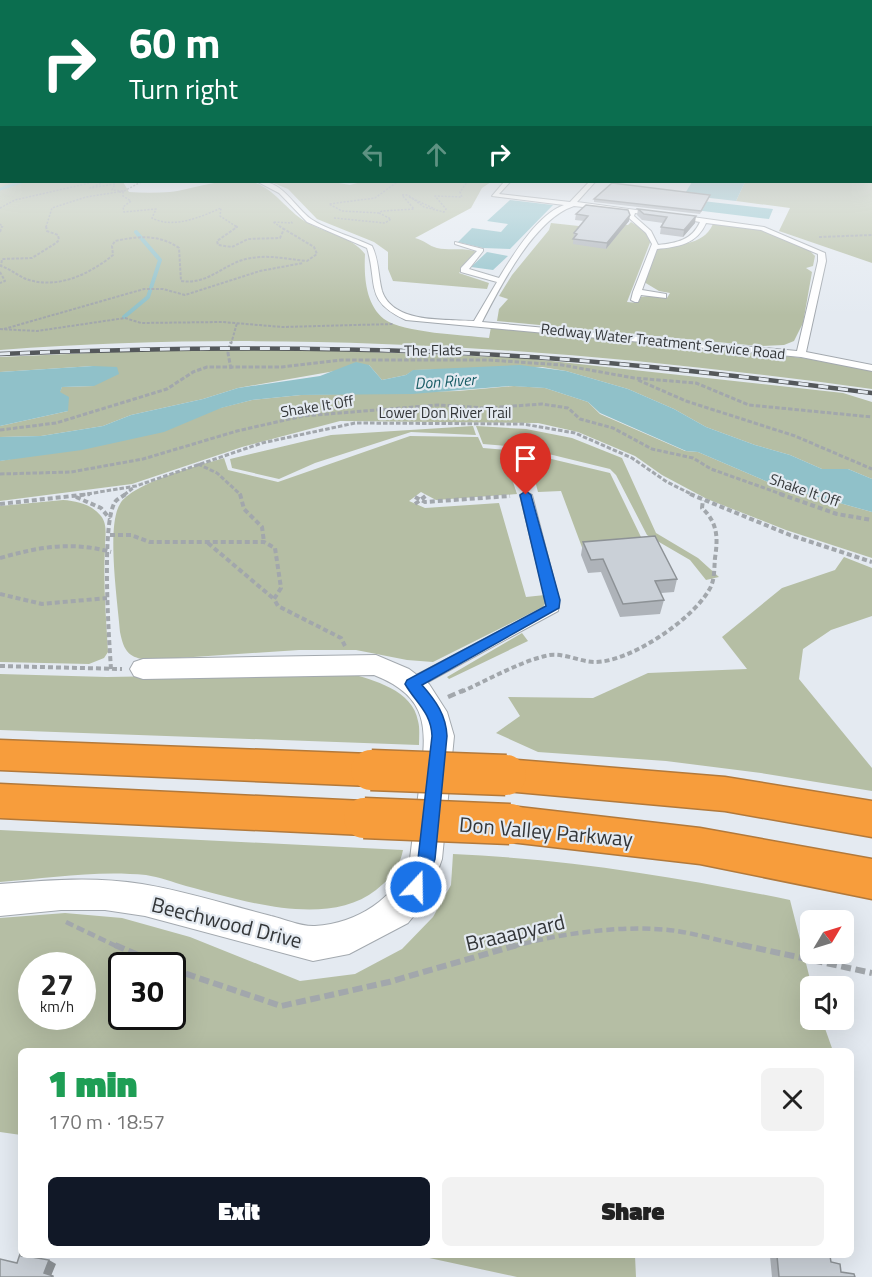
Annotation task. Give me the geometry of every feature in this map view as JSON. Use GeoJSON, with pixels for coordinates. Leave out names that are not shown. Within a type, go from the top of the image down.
{"type":"FeatureCollection","features":[{"type":"Feature","properties":{"kind":"highway"},"geometry":{"type":"LineString","coordinates":[[0,754],[506,775],[725,794],[872,819]]}},
{"type":"Feature","properties":{"kind":"highway","name":"Don Valley Parkway"},"geometry":{"type":"LineString","coordinates":[[0,801],[510,824],[700,846],[872,879]]}},
{"type":"Feature","properties":{"kind":"street"},"geometry":{"type":"LineString","coordinates":[[143,669],[349,664],[383,667],[422,694]]}},
{"type":"Feature","properties":{"kind":"street","name":"Beechwood Drive"},"geometry":{"type":"LineString","coordinates":[[0,900],[36,896],[105,894],[145,900],[313,944],[349,937],[396,912],[416,887],[426,859],[440,736],[439,725],[422,694]]}},
{"type":"Feature","properties":{"kind":"lane","name":"Redway Water Treatment Service Road"},"geometry":{"type":"LineString","coordinates":[[285,197],[304,216],[370,247],[378,294],[388,306],[409,318],[801,354],[822,256],[817,250],[754,226],[673,216]]}},
{"type":"Feature","properties":{"kind":"lane"},"geometry":{"type":"LineString","coordinates":[[508,197],[663,215]]}},
{"type":"Feature","properties":{"kind":"lane"},"geometry":{"type":"LineString","coordinates":[[477,323],[524,243],[556,210],[572,204],[579,197]]}},
{"type":"Feature","properties":{"kind":"lane"},"geometry":{"type":"LineString","coordinates":[[632,212],[632,219],[652,236],[654,247],[636,296],[663,296]]}},
{"type":"Feature","properties":{"kind":"lane"},"geometry":{"type":"LineString","coordinates":[[654,247],[690,241],[698,234],[704,220]]}},
{"type":"Feature","properties":{"kind":"lane"},"geometry":{"type":"LineString","coordinates":[[457,243],[481,250],[464,270],[502,281]]}},
{"type":"Feature","properties":{"kind":"lane"},"geometry":{"type":"LineString","coordinates":[[801,354],[872,368]]}},
{"type":"Feature","properties":{"kind":"lane"},"geometry":{"type":"LineString","coordinates":[[422,694],[553,608],[554,600],[526,495]]}},
{"type":"Feature","properties":{"kind":"path"},"geometry":{"type":"LineString","coordinates":[[0,208],[15,200],[30,197]]}},
{"type":"Feature","properties":{"kind":"path"},"geometry":{"type":"LineString","coordinates":[[89,197],[52,208],[45,220],[47,231],[58,235],[59,240],[40,255],[28,259],[14,257],[2,259],[1,266],[30,280],[44,281],[76,277],[93,272],[113,255],[112,246],[115,241],[146,236],[164,238],[179,248],[179,277],[181,281],[186,282],[198,283],[212,278],[231,264],[246,259],[280,255],[307,261]]}},
{"type":"Feature","properties":{"kind":"path"},"geometry":{"type":"LineString","coordinates":[[124,197],[131,201],[123,207],[124,212],[156,209],[152,218],[158,221],[195,220],[221,208],[220,216],[237,227],[223,235],[217,241],[218,245],[232,247],[248,239],[280,238],[284,229]]}},
{"type":"Feature","properties":{"kind":"path"},"geometry":{"type":"LineString","coordinates":[[377,197],[329,204],[342,211],[379,213],[397,208],[414,209],[402,197]]}},
{"type":"Feature","properties":{"kind":"path"},"geometry":{"type":"LineString","coordinates":[[407,197],[411,201],[428,209],[445,211],[447,209],[436,197]]}},
{"type":"Feature","properties":{"kind":"path"},"geometry":{"type":"LineString","coordinates":[[1,329],[144,289],[155,288],[185,295],[260,271],[307,261],[317,254],[314,247],[273,222],[291,224],[292,222],[286,217],[304,216],[377,223],[391,219],[379,213]]}},
{"type":"Feature","properties":{"kind":"path"},"geometry":{"type":"LineString","coordinates":[[0,224],[3,227],[0,232]]}},
{"type":"Feature","properties":{"kind":"path"},"geometry":{"type":"LineString","coordinates":[[793,239],[872,235]]}},
{"type":"Feature","properties":{"kind":"path"},"geometry":{"type":"LineString","coordinates":[[0,283],[4,281],[0,271],[6,267]]}},
{"type":"Feature","properties":{"kind":"path"},"geometry":{"type":"LineString","coordinates":[[1,329],[37,330],[125,318],[141,323],[237,323],[283,327],[354,324],[386,326],[409,318]]}},
{"type":"Feature","properties":{"kind":"path"},"geometry":{"type":"LineString","coordinates":[[231,369],[228,353],[237,323]]}},
{"type":"Feature","properties":{"kind":"path","name":"The Flats"},"geometry":{"type":"LineString","coordinates":[[0,430],[56,423],[167,389],[193,372],[207,367],[231,369],[257,366],[282,367],[342,360],[489,360],[562,365],[634,378],[696,382],[749,405],[872,417]]}},
{"type":"Feature","properties":{"kind":"path"},"geometry":{"type":"LineString","coordinates":[[634,378],[686,401],[795,436],[872,469]]}},
{"type":"Feature","properties":{"kind":"path","name":"Shake It Off"},"geometry":{"type":"LineString","coordinates":[[0,474],[71,472],[143,459],[237,431],[303,416],[438,405],[486,408],[542,404],[568,408],[580,419],[613,428],[652,449],[693,458],[711,469],[837,514],[872,520]]}},
{"type":"Feature","properties":{"kind":"path","name":"Lower Don River Trail"},"geometry":{"type":"LineString","coordinates":[[0,504],[76,496],[136,486],[262,443],[355,423],[524,424],[575,434],[632,458],[667,482],[703,500],[790,535],[872,562]]}},
{"type":"Feature","properties":{"kind":"path"},"geometry":{"type":"LineString","coordinates":[[198,464],[217,473],[242,496],[244,509],[258,520],[264,531],[264,542]]}},
{"type":"Feature","properties":{"kind":"path"},"geometry":{"type":"LineString","coordinates":[[111,669],[107,598],[111,552],[110,519],[115,502],[136,486]]}},
{"type":"Feature","properties":{"kind":"path"},"geometry":{"type":"LineString","coordinates":[[415,504],[427,495]]}},
{"type":"Feature","properties":{"kind":"path"},"geometry":{"type":"LineString","coordinates":[[415,497],[425,502],[526,495]]}},
{"type":"Feature","properties":{"kind":"path"},"geometry":{"type":"LineString","coordinates":[[76,496],[101,508],[110,519]]}},
{"type":"Feature","properties":{"kind":"path"},"geometry":{"type":"LineString","coordinates":[[422,694],[542,656],[559,655],[588,664],[607,661],[622,656],[671,629],[710,588],[718,538],[711,516],[702,508],[703,500]]}},
{"type":"Feature","properties":{"kind":"path"},"geometry":{"type":"LineString","coordinates":[[110,535],[131,535],[150,543],[189,540],[264,542],[275,548],[281,588],[274,599]]}},
{"type":"Feature","properties":{"kind":"path"},"geometry":{"type":"LineString","coordinates":[[207,542],[274,599],[278,606],[341,638],[349,664]]}},
{"type":"Feature","properties":{"kind":"path"},"geometry":{"type":"LineString","coordinates":[[0,558],[54,543],[89,544],[111,552]]}},
{"type":"Feature","properties":{"kind":"path"},"geometry":{"type":"LineString","coordinates":[[0,594],[42,604],[107,598]]}},
{"type":"Feature","properties":{"kind":"path"},"geometry":{"type":"LineString","coordinates":[[0,666],[143,669]]}},
{"type":"Feature","properties":{"kind":"path"},"geometry":{"type":"LineString","coordinates":[[36,896],[72,927],[131,952]]}},
{"type":"Feature","properties":{"kind":"path","name":"Braaapyard"},"geometry":{"type":"LineString","coordinates":[[186,974],[281,1006],[389,982],[535,940],[630,929],[676,931],[872,973]]}},
{"type":"Feature","properties":{"kind":"green space"},"geometry":{"type":"Polygon","coordinates":[[[0,197],[276,197],[303,220],[346,239],[365,254],[369,297],[378,313],[393,324],[434,333],[489,338],[491,327],[825,360],[872,367],[872,389],[655,363],[437,346],[218,341],[0,350],[0,197]]]}},
{"type":"Feature","properties":{"kind":"green space"},"geometry":{"type":"Polygon","coordinates":[[[295,197],[477,197],[471,208],[415,238],[437,248],[477,252],[459,273],[489,283],[487,289],[393,281],[388,269],[388,252],[374,242],[317,219],[295,197]]]}},
{"type":"Feature","properties":{"kind":"green space"},"geometry":{"type":"Polygon","coordinates":[[[738,197],[872,197],[872,263],[779,231],[790,208],[736,201],[738,197]]]}},
{"type":"Feature","properties":{"kind":"green space"},"geometry":{"type":"Polygon","coordinates":[[[631,222],[647,232],[651,240],[627,302],[638,303],[641,297],[655,295],[667,298],[670,293],[659,291],[644,282],[655,250],[695,241],[708,232],[713,224],[768,232],[783,236],[807,248],[815,256],[813,266],[806,268],[812,272],[803,323],[794,341],[784,345],[759,346],[497,321],[499,309],[508,299],[499,296],[512,275],[549,230],[551,223],[588,227],[614,223],[628,225],[631,222]]]}},
{"type":"Feature","properties":{"kind":"green space"},"geometry":{"type":"Polygon","coordinates":[[[294,349],[524,358],[843,393],[872,402],[872,479],[848,469],[822,469],[790,455],[706,427],[674,409],[628,389],[566,371],[542,367],[414,370],[406,375],[382,380],[369,365],[238,388],[203,399],[131,415],[103,426],[41,436],[0,437],[0,426],[68,411],[59,393],[62,387],[94,386],[93,366],[0,372],[0,357],[159,350],[294,349]]]}},
{"type":"Feature","properties":{"kind":"green space"},"geometry":{"type":"Polygon","coordinates":[[[514,386],[545,388],[588,402],[600,414],[685,451],[698,452],[775,485],[872,512],[872,558],[786,530],[707,499],[662,475],[635,456],[578,432],[538,423],[340,421],[242,447],[132,484],[0,501],[0,461],[252,400],[301,395],[458,391],[514,386]]]}},
{"type":"Feature","properties":{"kind":"green space"},"geometry":{"type":"Polygon","coordinates":[[[473,426],[476,435],[411,432],[315,463],[279,479],[232,468],[230,459],[331,435],[473,426]]]}},
{"type":"Feature","properties":{"kind":"green space"},"geometry":{"type":"Polygon","coordinates":[[[476,426],[526,429],[572,438],[622,458],[656,533],[698,558],[719,577],[706,580],[690,560],[647,535],[616,475],[610,469],[520,447],[483,444],[476,426]]]}},
{"type":"Feature","properties":{"kind":"green space"},"geometry":{"type":"Polygon","coordinates":[[[410,436],[478,437],[483,448],[518,451],[610,473],[641,537],[651,549],[583,550],[561,491],[538,492],[534,477],[512,479],[517,494],[436,500],[421,492],[409,501],[425,508],[499,503],[526,597],[545,595],[548,598],[543,607],[433,662],[407,660],[356,650],[299,650],[149,660],[137,658],[128,653],[123,645],[120,632],[113,547],[116,515],[120,504],[127,496],[152,482],[224,458],[228,470],[278,482],[410,436]]]}},
{"type":"Feature","properties":{"kind":"green space"},"geometry":{"type":"Polygon","coordinates":[[[63,500],[88,506],[101,516],[105,523],[104,561],[108,652],[104,658],[89,664],[0,662],[0,506],[63,500]]]}},
{"type":"Feature","properties":{"kind":"green space"},"geometry":{"type":"Polygon","coordinates":[[[844,557],[872,568],[872,616],[831,630],[803,649],[799,679],[872,768],[872,791],[761,773],[666,761],[538,752],[496,733],[520,716],[508,697],[593,698],[648,673],[747,669],[722,637],[782,588],[835,570],[844,557]]]}},
{"type":"Feature","properties":{"kind":"green space"},"geometry":{"type":"Polygon","coordinates":[[[522,633],[528,641],[449,679],[447,677],[522,633]]]}},
{"type":"Feature","properties":{"kind":"green space"},"geometry":{"type":"Polygon","coordinates":[[[348,673],[380,683],[408,701],[415,710],[418,721],[419,745],[0,730],[0,674],[107,677],[348,673]]]}},
{"type":"Feature","properties":{"kind":"green space"},"geometry":{"type":"Polygon","coordinates":[[[0,830],[403,850],[394,873],[376,890],[356,902],[333,908],[308,910],[257,904],[146,875],[91,874],[0,882],[0,830]]]}},
{"type":"Feature","properties":{"kind":"green space"},"geometry":{"type":"Polygon","coordinates":[[[453,854],[496,856],[623,870],[790,900],[800,940],[800,964],[806,964],[809,976],[800,976],[800,1030],[826,1030],[832,1048],[18,1048],[18,1135],[0,1132],[0,918],[65,913],[122,918],[190,937],[300,981],[355,974],[402,949],[433,917],[451,885],[453,854]]]}},
{"type":"Feature","properties":{"kind":"green space"},"geometry":{"type":"Polygon","coordinates":[[[429,1258],[635,1258],[636,1277],[517,1277],[429,1258]]]}},
{"type":"Feature","properties":{"kind":"water"},"geometry":{"type":"Polygon","coordinates":[[[698,197],[738,197],[736,201],[698,197]]]}},
{"type":"Feature","properties":{"kind":"water"},"geometry":{"type":"Polygon","coordinates":[[[676,198],[773,209],[769,219],[670,207],[676,198]]]}},
{"type":"Feature","properties":{"kind":"water"},"geometry":{"type":"Polygon","coordinates":[[[510,200],[553,205],[510,249],[483,248],[458,242],[472,228],[501,232],[508,224],[487,221],[510,200]]]}},
{"type":"Feature","properties":{"kind":"water"},"geometry":{"type":"Polygon","coordinates":[[[487,252],[508,256],[493,270],[471,267],[487,252]]]}},
{"type":"Feature","properties":{"kind":"water","name":"Don River"},"geometry":{"type":"Polygon","coordinates":[[[356,362],[369,365],[382,380],[406,375],[413,370],[520,365],[566,371],[628,389],[674,409],[706,427],[790,455],[822,469],[848,469],[872,479],[872,512],[775,485],[698,452],[686,451],[600,413],[588,402],[545,388],[511,386],[412,394],[301,395],[252,400],[221,408],[164,432],[82,450],[0,461],[0,437],[41,436],[103,426],[131,415],[203,399],[238,388],[320,376],[356,362]]]}},
{"type":"Feature","properties":{"kind":"water"},"geometry":{"type":"Polygon","coordinates":[[[93,366],[117,367],[119,374],[94,386],[62,387],[60,392],[69,397],[68,411],[0,426],[0,372],[93,366]]]}},
{"type":"Feature","properties":{"kind":"building"},"geometry":{"type":"Polygon","coordinates":[[[597,197],[709,197],[701,211],[594,199],[597,197]]]}},
{"type":"Feature","properties":{"kind":"building"},"geometry":{"type":"Polygon","coordinates":[[[586,205],[628,210],[630,215],[607,243],[573,239],[577,234],[574,233],[588,216],[576,214],[586,205]]]}},
{"type":"Feature","properties":{"kind":"building"},"geometry":{"type":"Polygon","coordinates":[[[638,209],[696,216],[684,230],[661,227],[667,217],[644,214],[638,209]]]}},
{"type":"Feature","properties":{"kind":"building"},"geometry":{"type":"Polygon","coordinates":[[[655,536],[677,579],[655,581],[664,600],[623,604],[603,559],[591,560],[583,542],[655,536]]]}},
{"type":"Feature","properties":{"kind":"building"},"geometry":{"type":"Polygon","coordinates":[[[19,1258],[49,1260],[44,1273],[53,1277],[0,1277],[0,1259],[17,1263],[19,1258]]]}},
{"type":"Feature","properties":{"kind":"building"},"geometry":{"type":"Polygon","coordinates":[[[777,1258],[830,1258],[831,1262],[840,1264],[841,1272],[854,1274],[855,1277],[779,1277],[777,1258]]]}},
{"type":"Feature","properties":{"kind":"waterway"},"geometry":{"type":"LineString","coordinates":[[124,317],[148,297],[160,260],[136,232]]}},
{"type":"Feature","properties":{"kind":"railway"},"geometry":{"type":"LineString","coordinates":[[0,354],[272,348],[490,354],[654,367],[872,393]]}},
{"type":"Feature","properties":{"kind":"route"},"geometry":{"type":"LineString","coordinates":[[416,887],[426,859],[440,736],[439,725],[431,705],[412,684],[553,608],[554,600],[526,495]]}}]}
